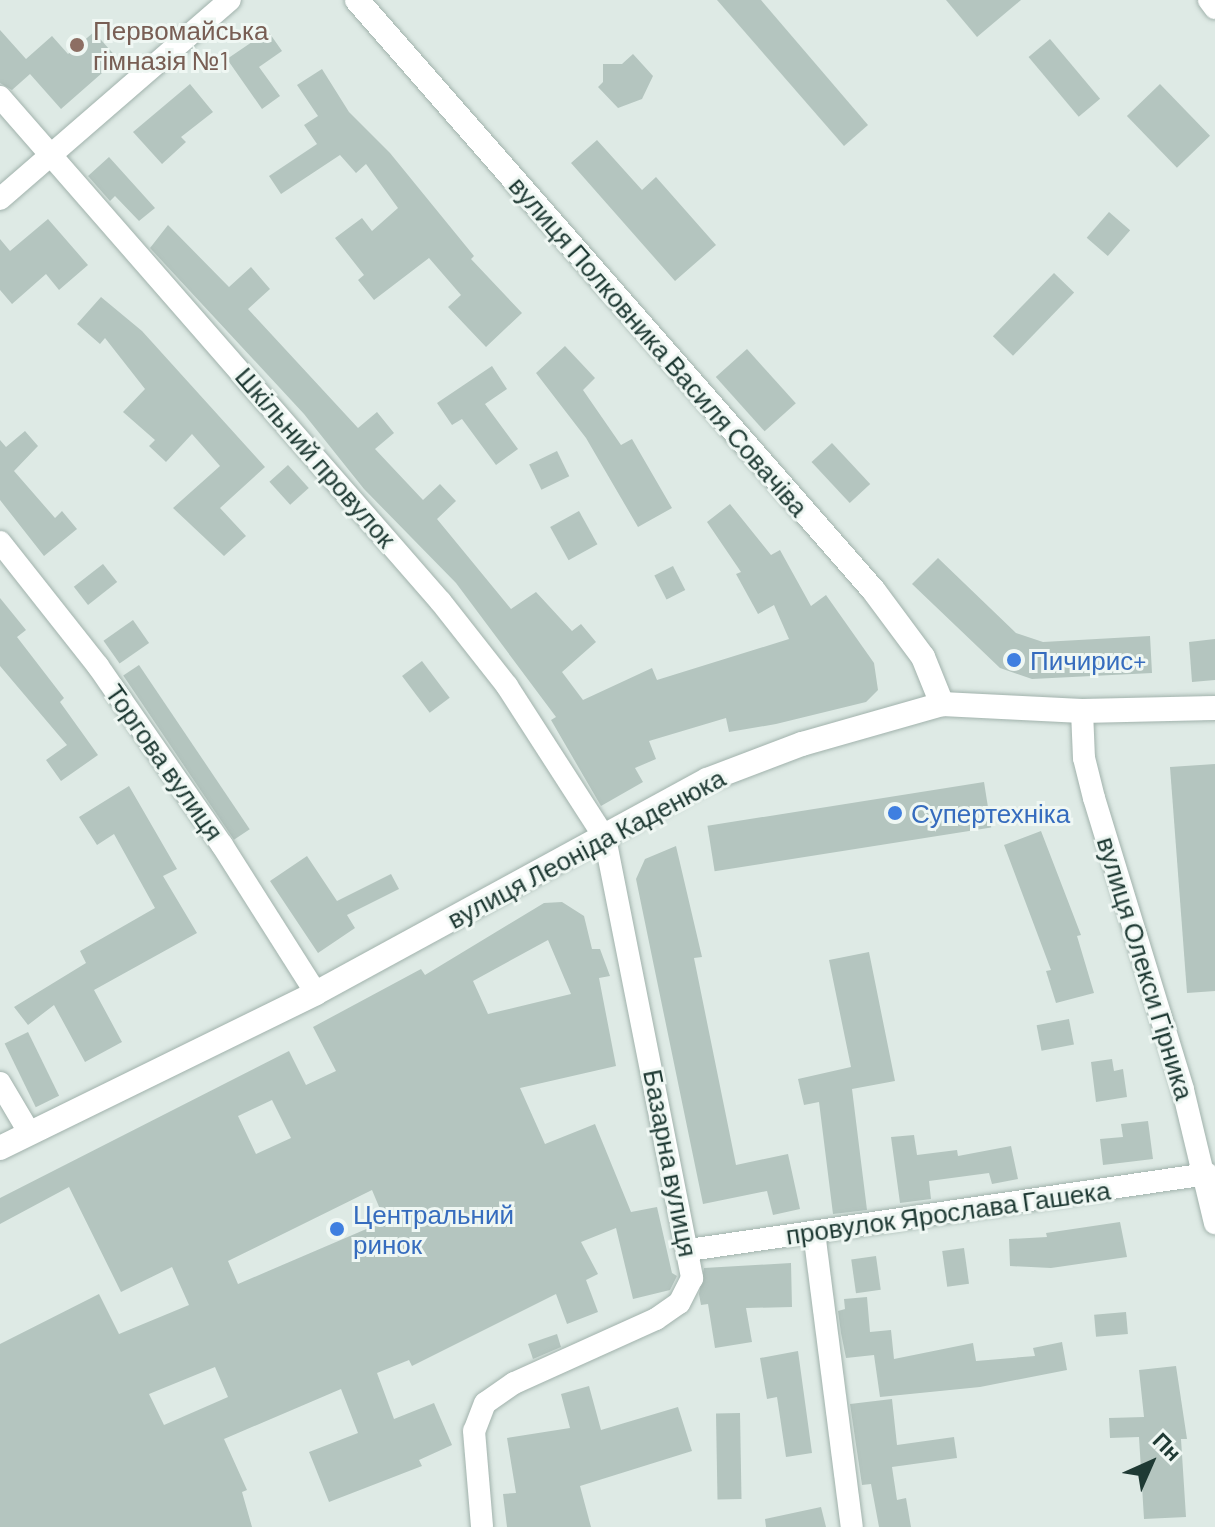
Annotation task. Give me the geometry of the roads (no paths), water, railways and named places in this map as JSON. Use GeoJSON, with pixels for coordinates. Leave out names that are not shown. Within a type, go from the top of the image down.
{"type":"FeatureCollection","features":[{"type":"Feature","properties":{"kind":"street"},"geometry":{"type":"LineString","coordinates":[[0,199],[230,0]]}},
{"type":"Feature","properties":{"kind":"street","name":"вулиця Полковника Василя Совачіва"},"geometry":{"type":"LineString","coordinates":[[357,0],[874,591],[918,648],[942,704]]}},
{"type":"Feature","properties":{"kind":"street"},"geometry":{"type":"LineString","coordinates":[[1209,0],[1215,8]]}},
{"type":"Feature","properties":{"kind":"street","name":"Шкільний провулок"},"geometry":{"type":"LineString","coordinates":[[0,97],[53,154],[441,602],[507,686],[605,838]]}},
{"type":"Feature","properties":{"kind":"street","name":"Торгова вулиця"},"geometry":{"type":"LineString","coordinates":[[0,542],[98,666],[222,845],[316,993]]}},
{"type":"Feature","properties":{"kind":"street","name":"вулиця Леоніда Каденюка"},"geometry":{"type":"LineString","coordinates":[[0,1148],[316,993],[707,780],[802,744],[942,704],[1082,711],[1215,708]]}},
{"type":"Feature","properties":{"kind":"street","name":"вулиця Олекси Гірника"},"geometry":{"type":"LineString","coordinates":[[1082,711],[1084,758],[1094,798],[1207,1174],[1215,1223]]}},
{"type":"Feature","properties":{"kind":"street","name":"Базарна вулиця"},"geometry":{"type":"LineString","coordinates":[[482,1527],[474,1431],[485,1403],[514,1383],[581,1356],[679,1303],[692,1278],[689,1250],[605,838]]}},
{"type":"Feature","properties":{"kind":"street"},"geometry":{"type":"LineString","coordinates":[[0,1083],[29,1132]]}},
{"type":"Feature","properties":{"kind":"street","name":"провулок Ярослава Гашека"},"geometry":{"type":"LineString","coordinates":[[689,1250],[1207,1174]]}},
{"type":"Feature","properties":{"kind":"street"},"geometry":{"type":"LineString","coordinates":[[814,1232],[852,1527]]}},
{"type":"Feature","properties":{"kind":"place","name":"Первомайська гімназія №1"},"geometry":{"type":"Point","coordinates":[77,45]}},
{"type":"Feature","properties":{"kind":"place","name":"Пичирис+"},"geometry":{"type":"Point","coordinates":[1014,660]}},
{"type":"Feature","properties":{"kind":"place","name":"Супертехніка"},"geometry":{"type":"Point","coordinates":[895,813]}},
{"type":"Feature","properties":{"kind":"place","name":"Центральний ринок"},"geometry":{"type":"Point","coordinates":[337,1229]}}]}
